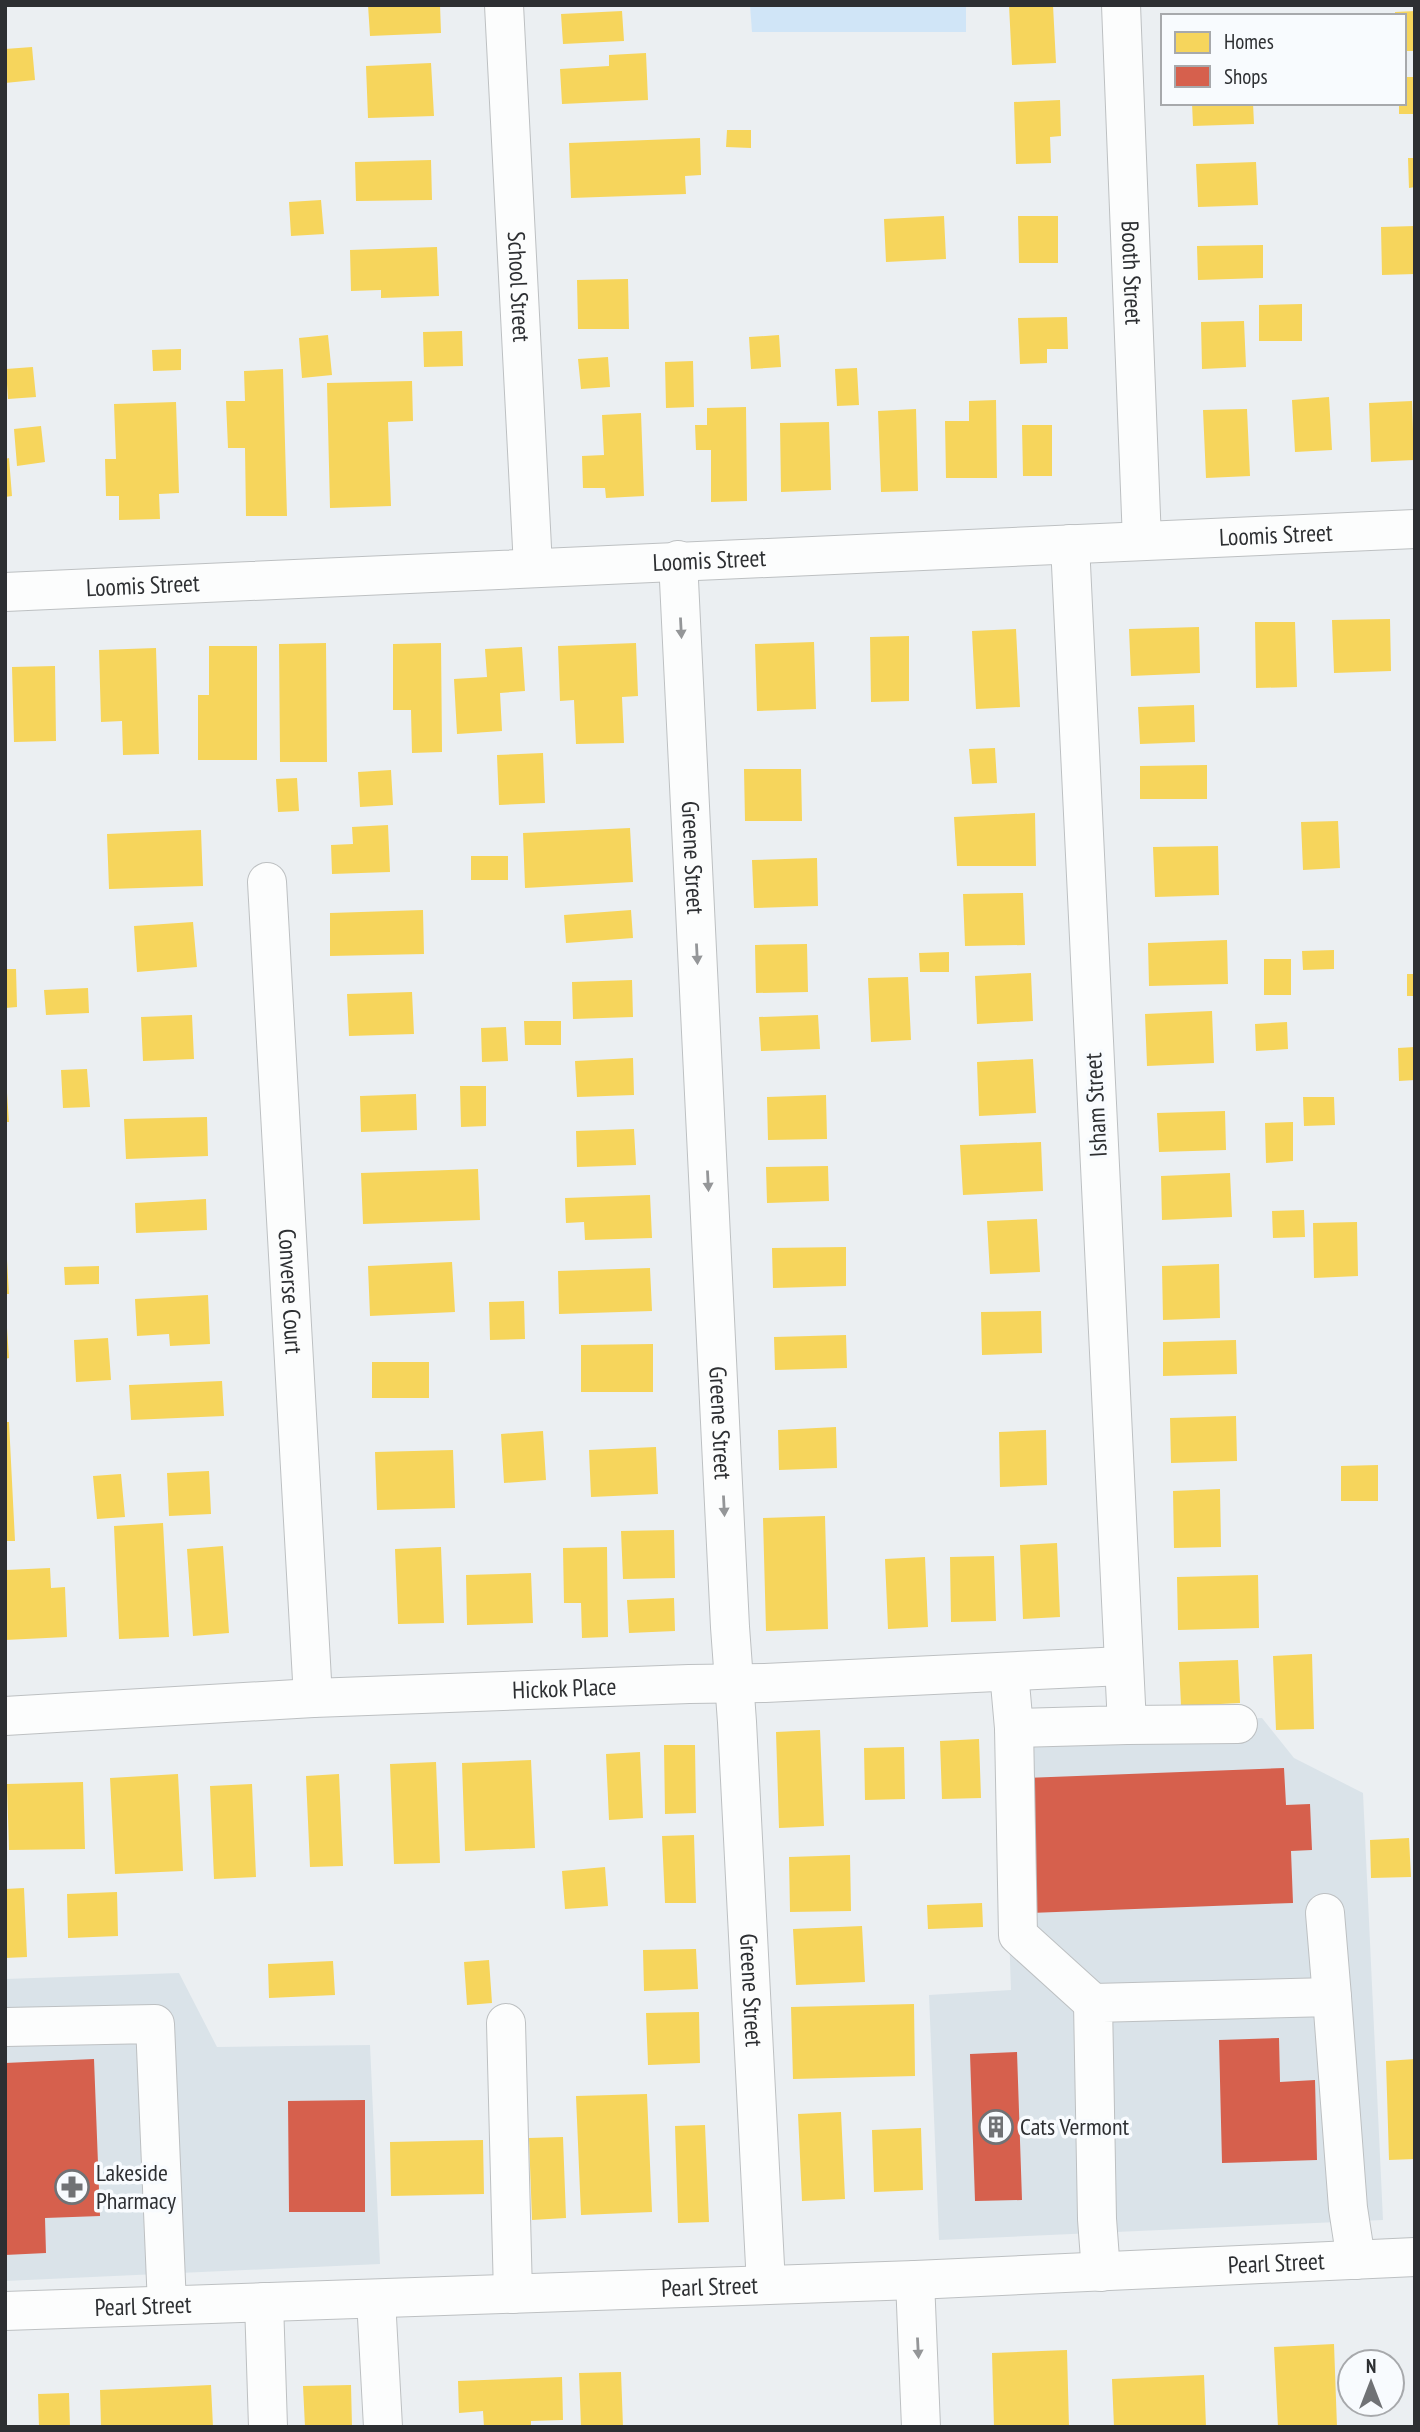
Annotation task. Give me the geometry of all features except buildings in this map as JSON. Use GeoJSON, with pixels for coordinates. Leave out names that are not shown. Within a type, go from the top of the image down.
{"type":"FeatureCollection","features":[{"type":"Feature","properties":{"kind":"street","name":"School Street"},"geometry":{"type":"LineString","coordinates":[[504,5],[533,567]]}},
{"type":"Feature","properties":{"kind":"street","name":"Booth Street"},"geometry":{"type":"LineString","coordinates":[[1121,5],[1142,541]]}},
{"type":"Feature","properties":{"kind":"street","name":"Loomis Street"},"geometry":{"type":"LineString","coordinates":[[5,592],[1415,529]]}},
{"type":"Feature","properties":{"kind":"street","name":"Isham Street"},"geometry":{"type":"LineString","coordinates":[[1070,544],[1127,1725]]}},
{"type":"Feature","properties":{"kind":"street","name":"Greene Street"},"geometry":{"type":"LineString","coordinates":[[678,560],[765,2286]]}},
{"type":"Feature","properties":{"kind":"street","name":"Converse Court"},"geometry":{"type":"LineString","coordinates":[[267,882],[313,1698]]}},
{"type":"Feature","properties":{"kind":"street","name":"Hickok Place"},"geometry":{"type":"LineString","coordinates":[[5,1716],[313,1698],[1123,1667]]}},
{"type":"Feature","properties":{"kind":"street"},"geometry":{"type":"LineString","coordinates":[[1009,1672],[1014,1728],[1018,1935],[1093,2003],[1332,1997]]}},
{"type":"Feature","properties":{"kind":"street"},"geometry":{"type":"LineString","coordinates":[[1014,1728],[1238,1724]]}},
{"type":"Feature","properties":{"kind":"street"},"geometry":{"type":"LineString","coordinates":[[1325,1913],[1348,2208],[1356,2260]]}},
{"type":"Feature","properties":{"kind":"street"},"geometry":{"type":"LineString","coordinates":[[1093,2003],[1097,2219],[1101,2272]]}},
{"type":"Feature","properties":{"kind":"street"},"geometry":{"type":"LineString","coordinates":[[506,2023],[513,2294]]}},
{"type":"Feature","properties":{"kind":"street"},"geometry":{"type":"LineString","coordinates":[[5,2027],[155,2024],[167,2305]]}},
{"type":"Feature","properties":{"kind":"street","name":"Pearl Street"},"geometry":{"type":"LineString","coordinates":[[5,2311],[765,2286],[1415,2257]]}},
{"type":"Feature","properties":{"kind":"street"},"geometry":{"type":"LineString","coordinates":[[915,2280],[921,2427]]}},
{"type":"Feature","properties":{"kind":"street"},"geometry":{"type":"LineString","coordinates":[[376,2299],[383,2427]]}},
{"type":"Feature","properties":{"kind":"street"},"geometry":{"type":"LineString","coordinates":[[264,2302],[268,2427]]}},
{"type":"Feature","properties":{"kind":"shaded area"},"geometry":{"type":"Polygon","coordinates":[[[750,5],[966,5],[966,32],[752,32],[750,5]]]}},
{"type":"Feature","properties":{"kind":"shaded area"},"geometry":{"type":"Polygon","coordinates":[[[1262,1718],[1294,1758],[1363,1793],[1383,2220],[939,2240],[929,1995],[1011,1990],[1002,1727],[1262,1718]]]}},
{"type":"Feature","properties":{"kind":"shaded area"},"geometry":{"type":"Polygon","coordinates":[[[179,1973],[217,2047],[370,2045],[380,2264],[5,2281],[5,1979],[179,1973]]]}},
{"type":"Feature","properties":{"kind":"place","name":"Cats Vermont"},"geometry":{"type":"Point","coordinates":[996,2127]}},
{"type":"Feature","properties":{"kind":"place","name":"Lakeside Pharmacy"},"geometry":{"type":"Point","coordinates":[72,2187]}}]}
